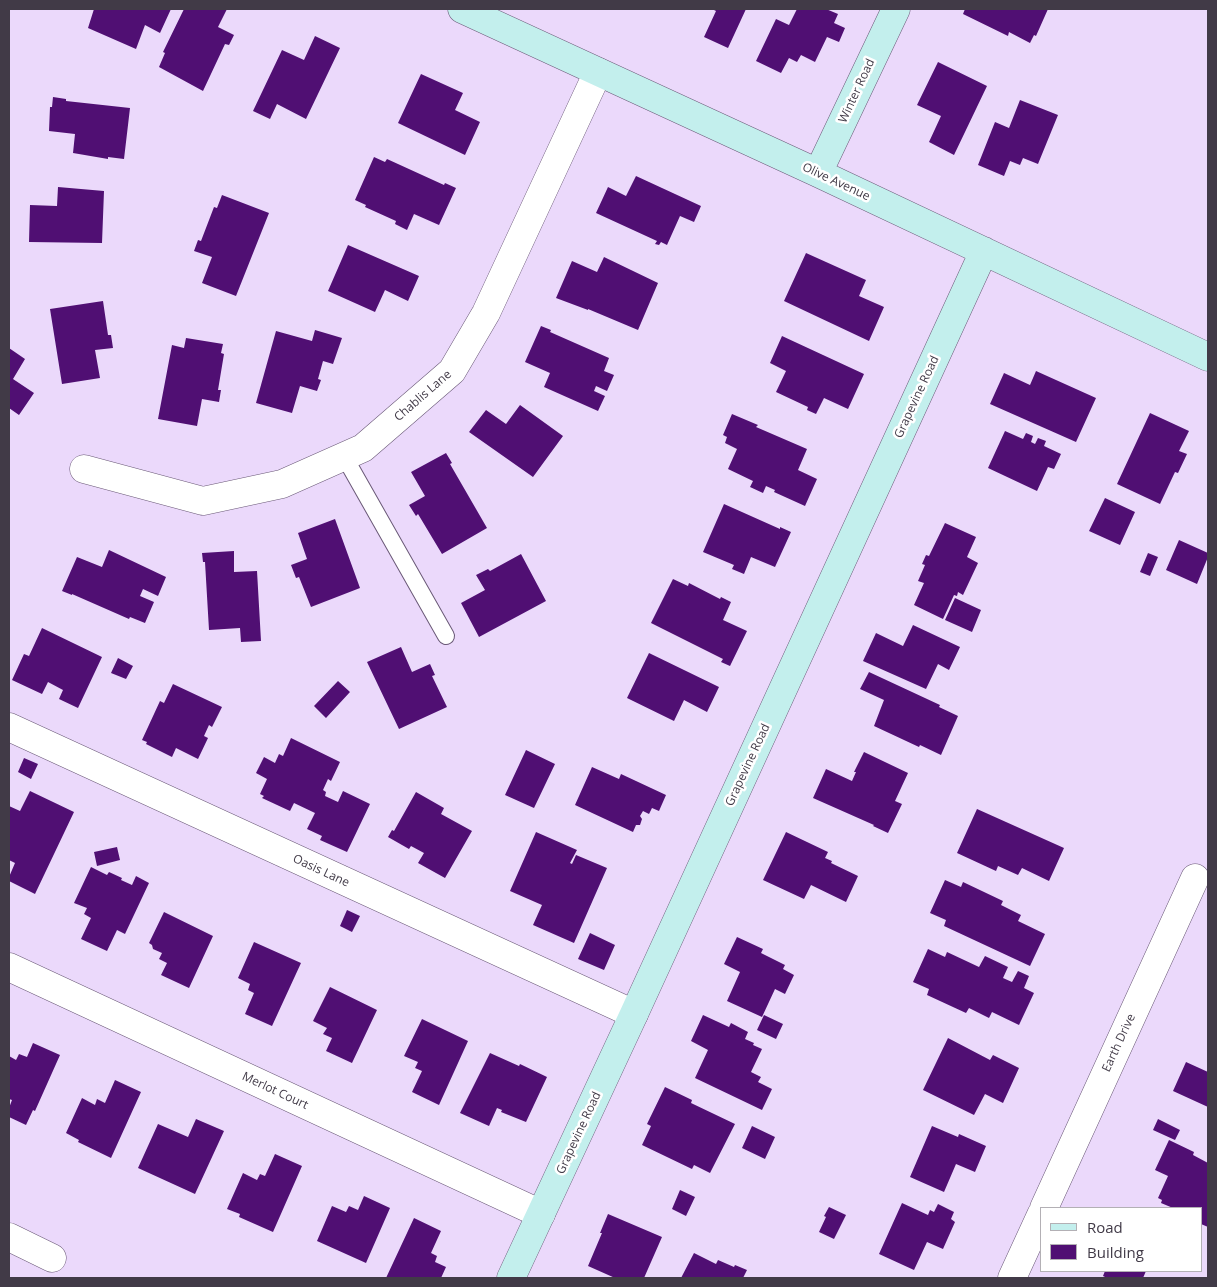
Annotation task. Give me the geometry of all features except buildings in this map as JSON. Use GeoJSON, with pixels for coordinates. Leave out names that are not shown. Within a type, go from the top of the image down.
{"type":"FeatureCollection","features":[{"type":"Feature","properties":{"kind":"main road","name":"Olive Avenue"},"geometry":{"type":"LineString","coordinates":[[462,9],[818,173],[1208,357]]}},
{"type":"Feature","properties":{"kind":"main road","name":"Winter Road"},"geometry":{"type":"LineString","coordinates":[[818,173],[896,9]]}},
{"type":"Feature","properties":{"kind":"main road","name":"Grapevine Road"},"geometry":{"type":"LineString","coordinates":[[511,1278],[984,251]]}},
{"type":"Feature","properties":{"kind":"street","name":"Chablis Lane"},"geometry":{"type":"LineString","coordinates":[[84,469],[204,501],[282,484],[363,448],[452,371],[486,313],[598,72]]}},
{"type":"Feature","properties":{"kind":"street","name":"Oasis Lane"},"geometry":{"type":"LineString","coordinates":[[9,727],[634,1014]]}},
{"type":"Feature","properties":{"kind":"street","name":"Earth Drive"},"geometry":{"type":"LineString","coordinates":[[1044,1207],[1195,878]]}},
{"type":"Feature","properties":{"kind":"street","name":"Merlot Court"},"geometry":{"type":"LineString","coordinates":[[9,968],[541,1214]]}},
{"type":"Feature","properties":{"kind":"street"},"geometry":{"type":"LineString","coordinates":[[1012,1278],[1040,1217]]}},
{"type":"Feature","properties":{"kind":"street"},"geometry":{"type":"LineString","coordinates":[[9,1237],[52,1258]]}},
{"type":"Feature","properties":{"kind":"lane"},"geometry":{"type":"LineString","coordinates":[[344,456],[446,636]]}}]}
